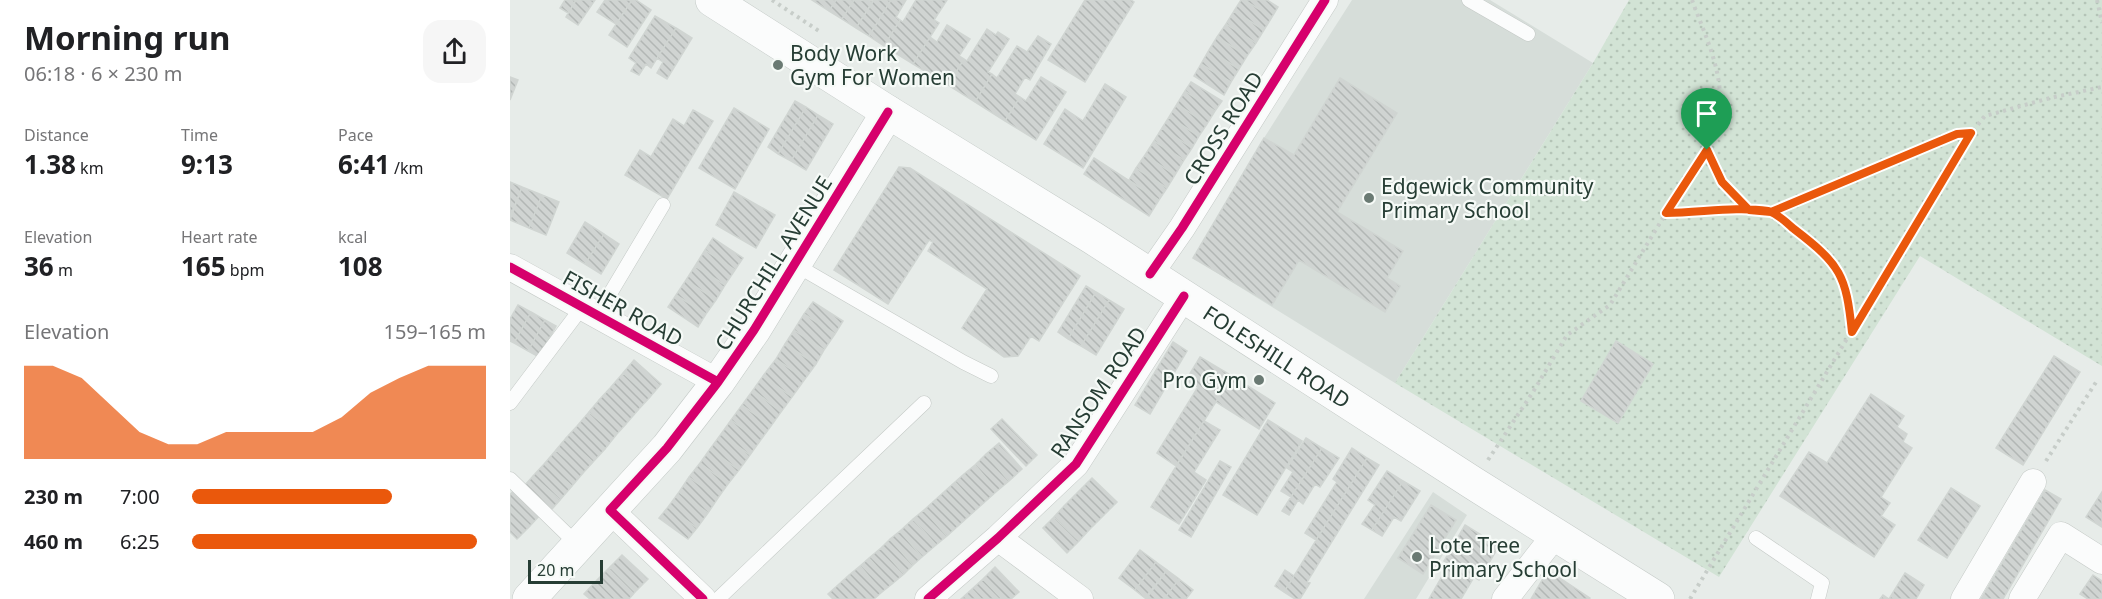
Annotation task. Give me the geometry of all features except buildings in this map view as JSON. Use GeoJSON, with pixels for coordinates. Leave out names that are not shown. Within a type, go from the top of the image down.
{"type":"FeatureCollection","features":[{"type":"Feature","properties":{"kind":"main road","name":"FOLESHILL ROAD"},"geometry":{"type":"LineString","coordinates":[[712,0],[1150,274],[1473,483],[1658,599]]}},
{"type":"Feature","properties":{"kind":"main road","name":"CHURCHILL AVENUE"},"geometry":{"type":"LineString","coordinates":[[529,599],[667,448],[718,382],[754,330],[888,112]]}},
{"type":"Feature","properties":{"kind":"street","name":"CROSS ROAD"},"geometry":{"type":"LineString","coordinates":[[1150,274],[1182,228],[1325,0]]}},
{"type":"Feature","properties":{"kind":"street","name":"FISHER ROAD"},"geometry":{"type":"LineString","coordinates":[[510,267],[718,382]]}},
{"type":"Feature","properties":{"kind":"street","name":"RANSOM ROAD"},"geometry":{"type":"LineString","coordinates":[[928,599],[998,538],[1076,464],[1184,296]]}},
{"type":"Feature","properties":{"kind":"street"},"geometry":{"type":"LineString","coordinates":[[1964,599],[2033,482]]}},
{"type":"Feature","properties":{"kind":"street"},"geometry":{"type":"LineString","coordinates":[[610,510],[703,599]]}},
{"type":"Feature","properties":{"kind":"street"},"geometry":{"type":"LineString","coordinates":[[1505,599],[1555,535]]}},
{"type":"Feature","properties":{"kind":"street"},"geometry":{"type":"LineString","coordinates":[[2022,599],[2061,535],[2102,561]]}},
{"type":"Feature","properties":{"kind":"street"},"geometry":{"type":"LineString","coordinates":[[998,538],[1080,599]]}},
{"type":"Feature","properties":{"kind":"lane"},"geometry":{"type":"LineString","coordinates":[[1469,0],[1528,34]]}},
{"type":"Feature","properties":{"kind":"lane"},"geometry":{"type":"LineString","coordinates":[[510,403],[590,310],[663,205]]}},
{"type":"Feature","properties":{"kind":"lane"},"geometry":{"type":"LineString","coordinates":[[794,264],[991,376]]}},
{"type":"Feature","properties":{"kind":"lane"},"geometry":{"type":"LineString","coordinates":[[718,599],[924,403]]}},
{"type":"Feature","properties":{"kind":"lane"},"geometry":{"type":"LineString","coordinates":[[510,479],[578,545]]}},
{"type":"Feature","properties":{"kind":"lane"},"geometry":{"type":"LineString","coordinates":[[1756,538],[1822,583],[1818,599]]}},
{"type":"Feature","properties":{"kind":"path"},"geometry":{"type":"LineString","coordinates":[[1473,483],[1533,392],[1567,335],[1610,305],[1707,150],[1720,97],[1712,56],[1692,0]]}},
{"type":"Feature","properties":{"kind":"path"},"geometry":{"type":"LineString","coordinates":[[2097,0],[2102,23]]}},
{"type":"Feature","properties":{"kind":"path"},"geometry":{"type":"LineString","coordinates":[[1690,599],[1971,133],[1985,116],[2050,98],[2102,87]]}},
{"type":"Feature","properties":{"kind":"path"},"geometry":{"type":"LineString","coordinates":[[1666,213],[1749,210],[1771,212],[1957,134],[1971,133]]}},
{"type":"Feature","properties":{"kind":"path"},"geometry":{"type":"LineString","coordinates":[[1707,150],[1722,182],[1749,210]]}},
{"type":"Feature","properties":{"kind":"path"},"geometry":{"type":"LineString","coordinates":[[1771,212],[1833,262],[1842,277],[1848,296],[1852,332]]}},
{"type":"Feature","properties":{"kind":"path"},"geometry":{"type":"LineString","coordinates":[[2033,482],[2098,379]]}},
{"type":"Feature","properties":{"kind":"shaded area","name":"Edgewick Community Primary School"},"geometry":{"type":"Polygon","coordinates":[[[1352,0],[1490,0],[1593,63],[1395,383],[1193,258],[1264,138],[1352,0]]]}},
{"type":"Feature","properties":{"kind":"shaded area","name":"Lote Tree Primary School"},"geometry":{"type":"Polygon","coordinates":[[[1433,492],[1467,515],[1416,599],[1364,599],[1433,492]]]}},
{"type":"Feature","properties":{"kind":"green space"},"geometry":{"type":"Polygon","coordinates":[[[1629,0],[2102,0],[2102,366],[1920,256],[1719,577],[1395,383],[1593,63],[1629,0]]]}},
{"type":"Feature","properties":{"kind":"cycle path"},"geometry":{"type":"LineString","coordinates":[[1150,274],[1182,228],[1325,0]]}},
{"type":"Feature","properties":{"kind":"cycle path"},"geometry":{"type":"LineString","coordinates":[[703,599],[610,510],[667,448],[718,382],[754,330],[888,112]]}},
{"type":"Feature","properties":{"kind":"cycle path"},"geometry":{"type":"LineString","coordinates":[[510,267],[718,382]]}},
{"type":"Feature","properties":{"kind":"cycle path"},"geometry":{"type":"LineString","coordinates":[[928,599],[998,538],[1076,464],[1184,296]]}},
{"type":"Feature","properties":{"kind":"place","name":"Body Work Gym For Women"},"geometry":{"type":"Point","coordinates":[778,65]}},
{"type":"Feature","properties":{"kind":"place","name":"Edgewick Community Primary School"},"geometry":{"type":"Point","coordinates":[1369,198]}},
{"type":"Feature","properties":{"kind":"place","name":"Pro Gym"},"geometry":{"type":"Point","coordinates":[1259,380]}},
{"type":"Feature","properties":{"kind":"place","name":"Lote Tree Primary School"},"geometry":{"type":"Point","coordinates":[1417,557]}},
{"type":"Feature","properties":{"kind":"route"},"geometry":{"type":"LineString","coordinates":[[1707,150],[1666,213],[1749,210],[1771,212],[1833,262],[1842,277],[1848,296],[1852,332],[1971,133],[1957,134],[1771,212],[1749,210],[1722,182],[1707,150]]}}]}
